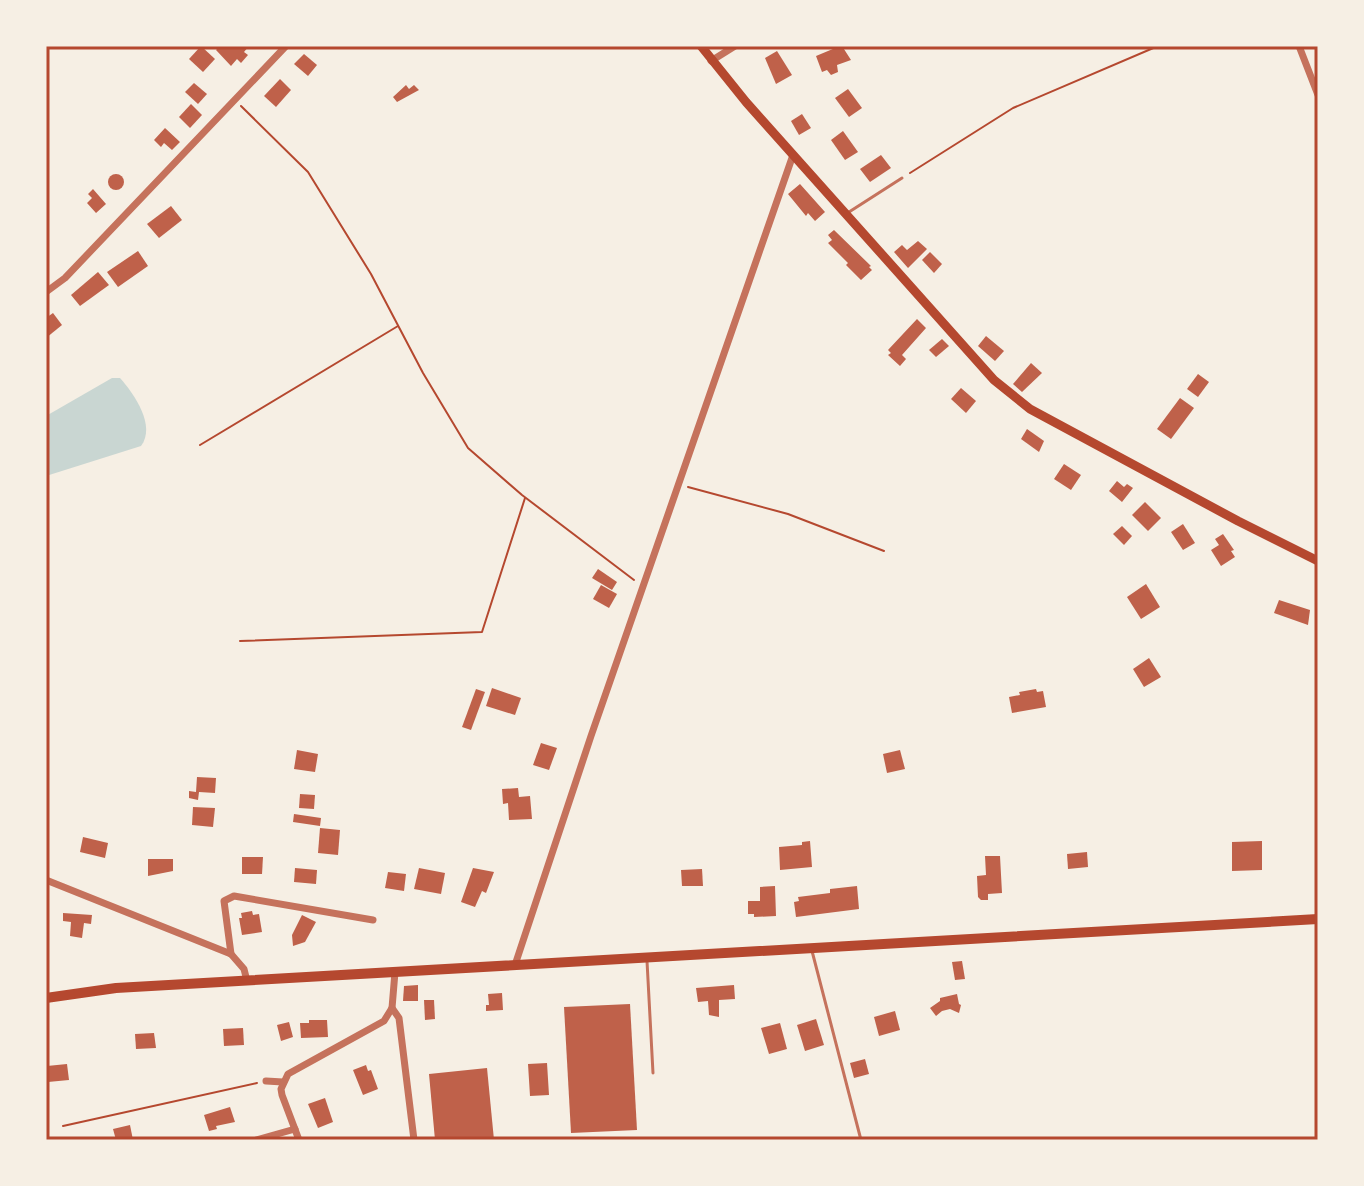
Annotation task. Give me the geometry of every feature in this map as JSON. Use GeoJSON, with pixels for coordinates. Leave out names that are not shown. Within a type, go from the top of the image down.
{"type":"FeatureCollection","features":[{"type":"Feature","properties":{"kind":"main road"},"geometry":{"type":"LineString","coordinates":[[701,46],[793,155],[994,380],[1030,409],[1318,561]]}},
{"type":"Feature","properties":{"kind":"main road"},"geometry":{"type":"LineString","coordinates":[[46,998],[116,988],[1318,919]]}},
{"type":"Feature","properties":{"kind":"street"},"geometry":{"type":"LineString","coordinates":[[46,292],[82,260],[286,46]]}},
{"type":"Feature","properties":{"kind":"street"},"geometry":{"type":"LineString","coordinates":[[711,61],[735,46]]}},
{"type":"Feature","properties":{"kind":"street"},"geometry":{"type":"LineString","coordinates":[[1299,46],[1318,95]]}},
{"type":"Feature","properties":{"kind":"street"},"geometry":{"type":"LineString","coordinates":[[515,965],[591,736],[793,155]]}},
{"type":"Feature","properties":{"kind":"street"},"geometry":{"type":"LineString","coordinates":[[46,880],[231,954],[244,969],[247,981]]}},
{"type":"Feature","properties":{"kind":"street"},"geometry":{"type":"LineString","coordinates":[[231,954],[224,901],[234,896],[373,920]]}},
{"type":"Feature","properties":{"kind":"street"},"geometry":{"type":"LineString","coordinates":[[299,1140],[282,1095],[283,1082],[295,1069],[384,1021],[392,1008],[395,972]]}},
{"type":"Feature","properties":{"kind":"street"},"geometry":{"type":"LineString","coordinates":[[392,1008],[399,1018],[414,1140]]}},
{"type":"Feature","properties":{"kind":"street"},"geometry":{"type":"LineString","coordinates":[[266,1081],[283,1082]]}},
{"type":"Feature","properties":{"kind":"street"},"geometry":{"type":"LineString","coordinates":[[256,1140],[295,1129]]}},
{"type":"Feature","properties":{"kind":"lane"},"geometry":{"type":"LineString","coordinates":[[846,214],[902,178]]}},
{"type":"Feature","properties":{"kind":"lane"},"geometry":{"type":"LineString","coordinates":[[811,948],[861,1140]]}},
{"type":"Feature","properties":{"kind":"lane"},"geometry":{"type":"LineString","coordinates":[[647,958],[653,1073]]}},
{"type":"Feature","properties":{"kind":"path"},"geometry":{"type":"LineString","coordinates":[[902,178],[1013,108],[1158,46]]}},
{"type":"Feature","properties":{"kind":"path"},"geometry":{"type":"LineString","coordinates":[[235,99],[308,172],[371,274],[468,448],[525,497],[629,575],[643,591]]}},
{"type":"Feature","properties":{"kind":"path"},"geometry":{"type":"LineString","coordinates":[[200,445],[398,326]]}},
{"type":"Feature","properties":{"kind":"path"},"geometry":{"type":"LineString","coordinates":[[679,484],[788,514],[884,551]]}},
{"type":"Feature","properties":{"kind":"path"},"geometry":{"type":"LineString","coordinates":[[240,641],[482,632],[525,497]]}},
{"type":"Feature","properties":{"kind":"path"},"geometry":{"type":"LineString","coordinates":[[63,1126],[266,1081]]}},
{"type":"Feature","properties":{"kind":"shaded area"},"geometry":{"type":"Polygon","coordinates":[[[112,378],[120,378],[142,411],[146,429],[141,446],[46,476],[46,416],[112,378]]]}},
{"type":"Feature","properties":{"kind":"building"},"geometry":{"type":"Polygon","coordinates":[[[201,46],[215,59],[203,72],[189,59],[201,46]]]}},
{"type":"Feature","properties":{"kind":"building"},"geometry":{"type":"Polygon","coordinates":[[[220,46],[231,49],[233,46],[249,46],[244,52],[248,55],[241,63],[237,59],[231,66],[216,50],[220,46]]]}},
{"type":"Feature","properties":{"kind":"building"},"geometry":{"type":"Polygon","coordinates":[[[840,46],[851,60],[837,65],[838,72],[831,75],[827,70],[822,72],[816,56],[840,46]]]}},
{"type":"Feature","properties":{"kind":"building"},"geometry":{"type":"Polygon","coordinates":[[[777,51],[792,75],[776,84],[765,58],[777,51]]]}},
{"type":"Feature","properties":{"kind":"building"},"geometry":{"type":"Polygon","coordinates":[[[304,54],[317,65],[308,76],[294,64],[304,54]]]}},
{"type":"Feature","properties":{"kind":"building"},"geometry":{"type":"Polygon","coordinates":[[[280,79],[291,90],[276,107],[264,96],[280,79]]]}},
{"type":"Feature","properties":{"kind":"building"},"geometry":{"type":"Polygon","coordinates":[[[194,83],[207,94],[198,104],[185,92],[194,83]]]}},
{"type":"Feature","properties":{"kind":"building"},"geometry":{"type":"Polygon","coordinates":[[[406,85],[409,89],[414,85],[419,90],[397,102],[393,97],[406,85]]]}},
{"type":"Feature","properties":{"kind":"building"},"geometry":{"type":"Polygon","coordinates":[[[848,89],[862,108],[849,117],[835,98],[848,89]]]}},
{"type":"Feature","properties":{"kind":"building"},"geometry":{"type":"Polygon","coordinates":[[[191,104],[202,115],[190,128],[179,117],[191,104]]]}},
{"type":"Feature","properties":{"kind":"building"},"geometry":{"type":"Polygon","coordinates":[[[802,114],[811,128],[799,135],[791,121],[802,114]]]}},
{"type":"Feature","properties":{"kind":"building"},"geometry":{"type":"Polygon","coordinates":[[[165,128],[180,142],[172,150],[164,143],[161,147],[154,140],[165,128]]]}},
{"type":"Feature","properties":{"kind":"building"},"geometry":{"type":"Polygon","coordinates":[[[843,131],[858,152],[845,160],[831,140],[843,131]]]}},
{"type":"Feature","properties":{"kind":"building"},"geometry":{"type":"Polygon","coordinates":[[[881,155],[891,168],[870,182],[860,169],[881,155]]]}},
{"type":"Feature","properties":{"kind":"building"},"geometry":{"type":"Polygon","coordinates":[[[116,174],[124,182],[116,190],[108,182],[116,174]]]}},
{"type":"Feature","properties":{"kind":"building"},"geometry":{"type":"Polygon","coordinates":[[[800,184],[825,212],[815,221],[808,213],[806,216],[788,194],[800,184]]]}},
{"type":"Feature","properties":{"kind":"building"},"geometry":{"type":"Polygon","coordinates":[[[93,189],[106,204],[96,213],[87,203],[92,198],[88,194],[93,189]]]}},
{"type":"Feature","properties":{"kind":"building"},"geometry":{"type":"Polygon","coordinates":[[[171,206],[182,220],[159,238],[147,224],[171,206]]]}},
{"type":"Feature","properties":{"kind":"building"},"geometry":{"type":"Polygon","coordinates":[[[834,230],[871,266],[872,270],[861,280],[828,243],[832,240],[828,235],[834,230]]]}},
{"type":"Feature","properties":{"kind":"building"},"geometry":{"type":"Polygon","coordinates":[[[918,241],[927,249],[908,268],[894,252],[902,245],[907,250],[918,241]]]}},
{"type":"Feature","properties":{"kind":"building"},"geometry":{"type":"Polygon","coordinates":[[[138,251],[148,266],[118,287],[107,272],[138,251]]]}},
{"type":"Feature","properties":{"kind":"building"},"geometry":{"type":"Polygon","coordinates":[[[930,252],[942,264],[934,273],[922,260],[930,252]]]}},
{"type":"Feature","properties":{"kind":"building"},"geometry":{"type":"Polygon","coordinates":[[[98,272],[109,285],[80,306],[71,295],[98,272]]]}},
{"type":"Feature","properties":{"kind":"building"},"geometry":{"type":"Polygon","coordinates":[[[53,313],[62,325],[46,338],[46,318],[53,313]]]}},
{"type":"Feature","properties":{"kind":"building"},"geometry":{"type":"Polygon","coordinates":[[[917,319],[926,328],[902,355],[906,359],[900,366],[888,355],[891,353],[888,350],[917,319]]]}},
{"type":"Feature","properties":{"kind":"building"},"geometry":{"type":"Polygon","coordinates":[[[986,336],[1004,351],[995,361],[978,346],[986,336]]]}},
{"type":"Feature","properties":{"kind":"building"},"geometry":{"type":"Polygon","coordinates":[[[942,339],[949,346],[936,357],[929,350],[942,339]]]}},
{"type":"Feature","properties":{"kind":"building"},"geometry":{"type":"Polygon","coordinates":[[[1031,363],[1042,373],[1022,392],[1013,384],[1031,363]]]}},
{"type":"Feature","properties":{"kind":"building"},"geometry":{"type":"Polygon","coordinates":[[[1198,374],[1209,382],[1198,397],[1187,389],[1198,374]]]}},
{"type":"Feature","properties":{"kind":"building"},"geometry":{"type":"Polygon","coordinates":[[[961,388],[976,401],[966,413],[951,399],[961,388]]]}},
{"type":"Feature","properties":{"kind":"building"},"geometry":{"type":"Polygon","coordinates":[[[1180,398],[1194,408],[1171,439],[1157,429],[1180,398]]]}},
{"type":"Feature","properties":{"kind":"building"},"geometry":{"type":"Polygon","coordinates":[[[1027,429],[1044,441],[1039,452],[1021,439],[1027,429]]]}},
{"type":"Feature","properties":{"kind":"building"},"geometry":{"type":"Polygon","coordinates":[[[1064,464],[1081,475],[1071,490],[1054,479],[1064,464]]]}},
{"type":"Feature","properties":{"kind":"building"},"geometry":{"type":"Polygon","coordinates":[[[1117,481],[1124,487],[1127,484],[1133,488],[1122,502],[1109,491],[1117,481]]]}},
{"type":"Feature","properties":{"kind":"building"},"geometry":{"type":"Polygon","coordinates":[[[1145,502],[1161,518],[1148,531],[1132,515],[1145,502]]]}},
{"type":"Feature","properties":{"kind":"building"},"geometry":{"type":"Polygon","coordinates":[[[1183,524],[1195,543],[1183,550],[1171,532],[1183,524]]]}},
{"type":"Feature","properties":{"kind":"building"},"geometry":{"type":"Polygon","coordinates":[[[1122,526],[1132,536],[1124,545],[1113,534],[1122,526]]]}},
{"type":"Feature","properties":{"kind":"building"},"geometry":{"type":"Polygon","coordinates":[[[1223,534],[1235,557],[1221,566],[1211,550],[1219,545],[1215,539],[1223,534]]]}},
{"type":"Feature","properties":{"kind":"building"},"geometry":{"type":"Polygon","coordinates":[[[598,569],[617,582],[612,590],[592,578],[598,569]]]}},
{"type":"Feature","properties":{"kind":"building"},"geometry":{"type":"Polygon","coordinates":[[[1146,584],[1160,607],[1141,619],[1127,597],[1146,584]]]}},
{"type":"Feature","properties":{"kind":"building"},"geometry":{"type":"Polygon","coordinates":[[[601,585],[617,594],[609,608],[593,599],[601,585]]]}},
{"type":"Feature","properties":{"kind":"building"},"geometry":{"type":"Polygon","coordinates":[[[1279,600],[1310,610],[1308,625],[1274,613],[1279,600]]]}},
{"type":"Feature","properties":{"kind":"building"},"geometry":{"type":"Polygon","coordinates":[[[1149,658],[1161,677],[1144,687],[1133,669],[1149,658]]]}},
{"type":"Feature","properties":{"kind":"building"},"geometry":{"type":"Polygon","coordinates":[[[492,688],[521,698],[515,715],[486,706],[492,688]]]}},
{"type":"Feature","properties":{"kind":"building"},"geometry":{"type":"Polygon","coordinates":[[[476,689],[485,692],[471,730],[462,727],[476,689]]]}},
{"type":"Feature","properties":{"kind":"building"},"geometry":{"type":"Polygon","coordinates":[[[1036,689],[1037,692],[1043,691],[1046,707],[1012,713],[1009,697],[1036,689]]]}},
{"type":"Feature","properties":{"kind":"building"},"geometry":{"type":"Polygon","coordinates":[[[541,743],[557,748],[549,770],[533,765],[541,743]]]}},
{"type":"Feature","properties":{"kind":"building"},"geometry":{"type":"Polygon","coordinates":[[[297,750],[318,754],[315,772],[294,769],[297,750]]]}},
{"type":"Feature","properties":{"kind":"building"},"geometry":{"type":"Polygon","coordinates":[[[900,750],[905,769],[887,773],[883,754],[900,750]]]}},
{"type":"Feature","properties":{"kind":"building"},"geometry":{"type":"Polygon","coordinates":[[[197,777],[216,778],[215,793],[199,792],[198,800],[189,798],[189,791],[196,792],[197,777]]]}},
{"type":"Feature","properties":{"kind":"building"},"geometry":{"type":"Polygon","coordinates":[[[518,788],[519,797],[530,796],[532,819],[509,820],[508,803],[503,804],[502,789],[518,788]]]}},
{"type":"Feature","properties":{"kind":"building"},"geometry":{"type":"Polygon","coordinates":[[[300,794],[315,795],[314,809],[299,808],[300,794]]]}},
{"type":"Feature","properties":{"kind":"building"},"geometry":{"type":"Polygon","coordinates":[[[193,807],[215,808],[213,827],[192,825],[193,807]]]}},
{"type":"Feature","properties":{"kind":"building"},"geometry":{"type":"Polygon","coordinates":[[[294,814],[321,818],[320,826],[293,822],[294,814]]]}},
{"type":"Feature","properties":{"kind":"building"},"geometry":{"type":"Polygon","coordinates":[[[320,828],[340,830],[338,855],[318,853],[320,828]]]}},
{"type":"Feature","properties":{"kind":"building"},"geometry":{"type":"Polygon","coordinates":[[[83,837],[108,843],[105,858],[80,852],[83,837]]]}},
{"type":"Feature","properties":{"kind":"building"},"geometry":{"type":"Polygon","coordinates":[[[810,841],[812,867],[780,870],[779,847],[802,845],[802,842],[810,841]]]}},
{"type":"Feature","properties":{"kind":"building"},"geometry":{"type":"Polygon","coordinates":[[[1262,841],[1262,870],[1232,871],[1232,842],[1262,841]]]}},
{"type":"Feature","properties":{"kind":"building"},"geometry":{"type":"Polygon","coordinates":[[[1087,852],[1088,867],[1068,869],[1067,854],[1087,852]]]}},
{"type":"Feature","properties":{"kind":"building"},"geometry":{"type":"Polygon","coordinates":[[[985,856],[1000,856],[1002,893],[988,894],[988,900],[981,900],[978,897],[977,876],[986,875],[985,856]]]}},
{"type":"Feature","properties":{"kind":"building"},"geometry":{"type":"Polygon","coordinates":[[[242,857],[263,857],[262,874],[242,874],[242,857]]]}},
{"type":"Feature","properties":{"kind":"building"},"geometry":{"type":"Polygon","coordinates":[[[148,859],[173,859],[173,871],[148,876],[148,859]]]}},
{"type":"Feature","properties":{"kind":"building"},"geometry":{"type":"Polygon","coordinates":[[[295,868],[317,870],[316,884],[294,882],[295,868]]]}},
{"type":"Feature","properties":{"kind":"building"},"geometry":{"type":"Polygon","coordinates":[[[419,868],[445,873],[441,894],[414,889],[419,868]]]}},
{"type":"Feature","properties":{"kind":"building"},"geometry":{"type":"Polygon","coordinates":[[[473,868],[494,872],[486,893],[482,891],[475,907],[461,902],[473,868]]]}},
{"type":"Feature","properties":{"kind":"building"},"geometry":{"type":"Polygon","coordinates":[[[702,869],[703,886],[682,886],[681,870],[702,869]]]}},
{"type":"Feature","properties":{"kind":"building"},"geometry":{"type":"Polygon","coordinates":[[[388,872],[406,874],[404,891],[385,888],[388,872]]]}},
{"type":"Feature","properties":{"kind":"building"},"geometry":{"type":"Polygon","coordinates":[[[775,886],[776,916],[754,917],[754,914],[748,914],[748,901],[760,901],[760,887],[775,886]]]}},
{"type":"Feature","properties":{"kind":"building"},"geometry":{"type":"Polygon","coordinates":[[[857,886],[859,909],[796,917],[794,902],[799,901],[798,897],[857,886]]]}},
{"type":"Feature","properties":{"kind":"building"},"geometry":{"type":"Polygon","coordinates":[[[252,911],[253,915],[259,914],[262,932],[242,935],[241,913],[252,911]]]}},
{"type":"Feature","properties":{"kind":"building"},"geometry":{"type":"Polygon","coordinates":[[[63,913],[92,915],[91,924],[84,923],[82,938],[70,936],[71,922],[63,921],[63,913]]]}},
{"type":"Feature","properties":{"kind":"building"},"geometry":{"type":"Polygon","coordinates":[[[302,915],[316,922],[305,942],[293,946],[292,935],[302,915]]]}},
{"type":"Feature","properties":{"kind":"building"},"geometry":{"type":"Polygon","coordinates":[[[962,961],[965,979],[955,980],[952,962],[962,961]]]}},
{"type":"Feature","properties":{"kind":"building"},"geometry":{"type":"Polygon","coordinates":[[[418,985],[418,1001],[403,1001],[404,986],[418,985]]]}},
{"type":"Feature","properties":{"kind":"building"},"geometry":{"type":"Polygon","coordinates":[[[734,985],[735,999],[719,1000],[719,1017],[709,1015],[708,1001],[698,1002],[696,988],[734,985]]]}},
{"type":"Feature","properties":{"kind":"building"},"geometry":{"type":"Polygon","coordinates":[[[502,993],[503,1010],[486,1011],[488,994],[502,993]]]}},
{"type":"Feature","properties":{"kind":"building"},"geometry":{"type":"Polygon","coordinates":[[[957,994],[961,1005],[959,1013],[950,1009],[936,1016],[930,1008],[940,998],[957,994]]]}},
{"type":"Feature","properties":{"kind":"building"},"geometry":{"type":"Polygon","coordinates":[[[424,1000],[434,1000],[435,1019],[425,1020],[424,1000]]]}},
{"type":"Feature","properties":{"kind":"building"},"geometry":{"type":"Polygon","coordinates":[[[630,1004],[637,1130],[571,1133],[564,1007],[630,1004]]]}},
{"type":"Feature","properties":{"kind":"building"},"geometry":{"type":"Polygon","coordinates":[[[895,1011],[900,1030],[879,1036],[874,1017],[895,1011]]]}},
{"type":"Feature","properties":{"kind":"building"},"geometry":{"type":"Polygon","coordinates":[[[816,1019],[824,1045],[805,1051],[797,1025],[816,1019]]]}},
{"type":"Feature","properties":{"kind":"building"},"geometry":{"type":"Polygon","coordinates":[[[309,1020],[327,1020],[328,1037],[301,1038],[300,1023],[309,1023],[309,1020]]]}},
{"type":"Feature","properties":{"kind":"building"},"geometry":{"type":"Polygon","coordinates":[[[289,1022],[293,1037],[281,1041],[277,1025],[289,1022]]]}},
{"type":"Feature","properties":{"kind":"building"},"geometry":{"type":"Polygon","coordinates":[[[780,1023],[787,1049],[769,1054],[761,1028],[780,1023]]]}},
{"type":"Feature","properties":{"kind":"building"},"geometry":{"type":"Polygon","coordinates":[[[243,1028],[244,1045],[224,1046],[223,1029],[243,1028]]]}},
{"type":"Feature","properties":{"kind":"building"},"geometry":{"type":"Polygon","coordinates":[[[154,1033],[156,1048],[136,1049],[135,1034],[154,1033]]]}},
{"type":"Feature","properties":{"kind":"building"},"geometry":{"type":"Polygon","coordinates":[[[865,1059],[869,1074],[854,1078],[850,1063],[865,1059]]]}},
{"type":"Feature","properties":{"kind":"building"},"geometry":{"type":"Polygon","coordinates":[[[547,1063],[549,1095],[530,1096],[528,1064],[547,1063]]]}},
{"type":"Feature","properties":{"kind":"building"},"geometry":{"type":"Polygon","coordinates":[[[67,1064],[69,1080],[48,1082],[47,1066],[67,1064]]]}},
{"type":"Feature","properties":{"kind":"building"},"geometry":{"type":"Polygon","coordinates":[[[366,1065],[378,1089],[363,1095],[353,1070],[366,1065]]]}},
{"type":"Feature","properties":{"kind":"building"},"geometry":{"type":"Polygon","coordinates":[[[487,1068],[494,1140],[435,1140],[429,1074],[487,1068]]]}},
{"type":"Feature","properties":{"kind":"building"},"geometry":{"type":"Polygon","coordinates":[[[325,1098],[333,1122],[318,1128],[308,1104],[325,1098]]]}},
{"type":"Feature","properties":{"kind":"building"},"geometry":{"type":"Polygon","coordinates":[[[230,1107],[235,1122],[216,1126],[217,1129],[209,1131],[204,1115],[230,1107]]]}},
{"type":"Feature","properties":{"kind":"building"},"geometry":{"type":"Polygon","coordinates":[[[130,1125],[133,1140],[116,1140],[113,1129],[130,1125]]]}}]}
